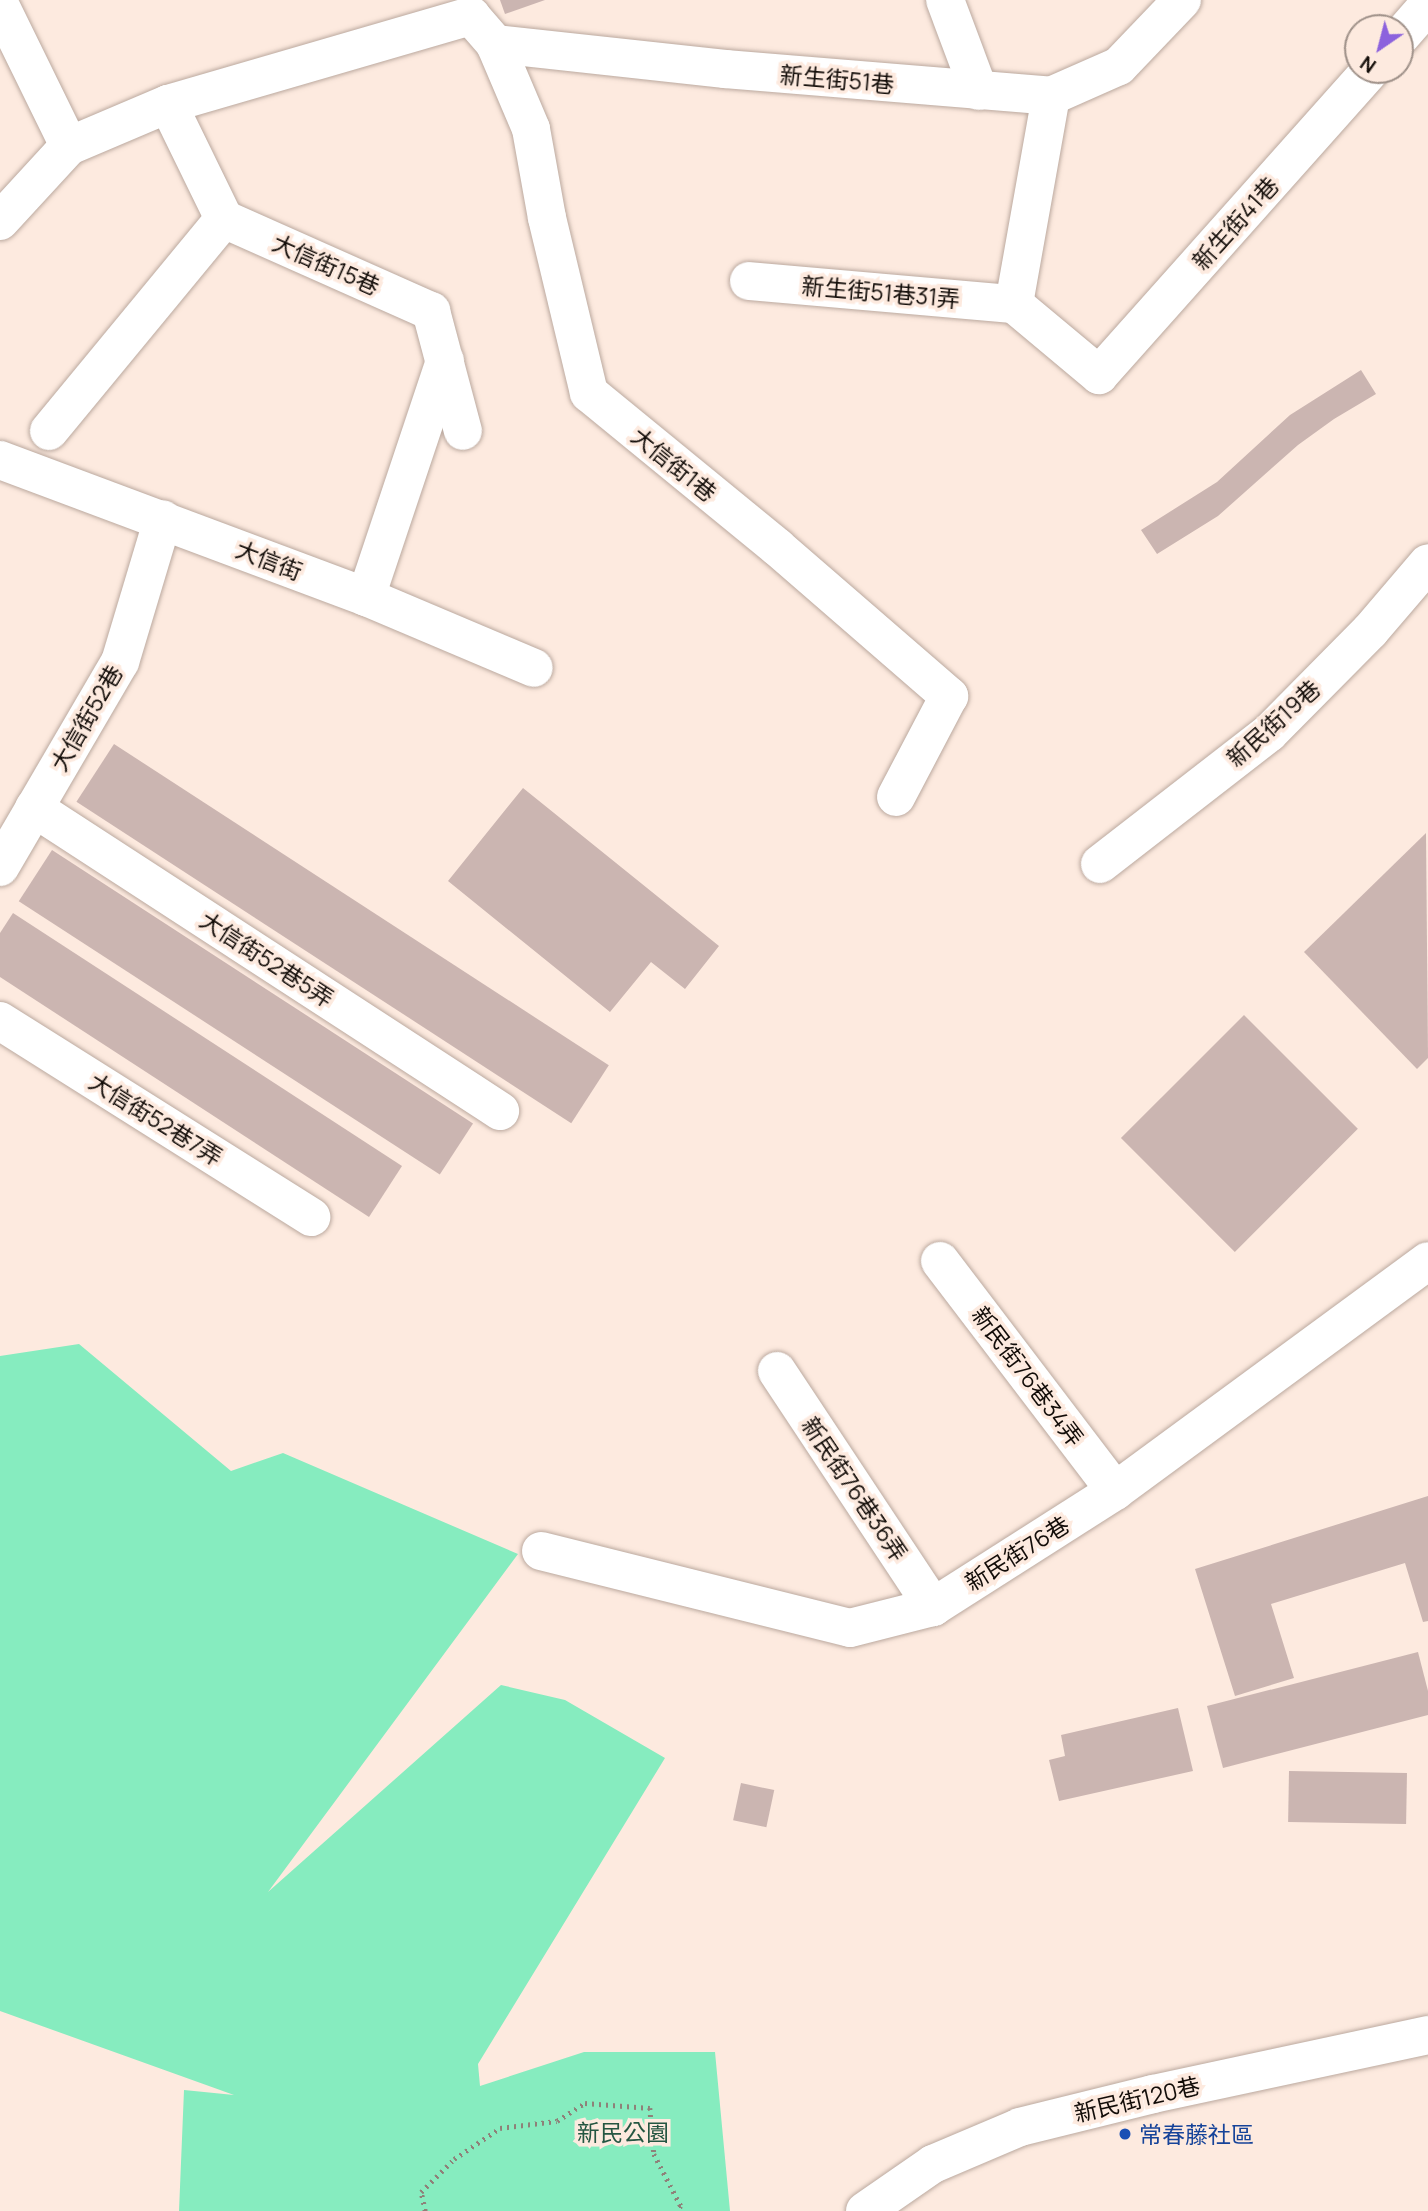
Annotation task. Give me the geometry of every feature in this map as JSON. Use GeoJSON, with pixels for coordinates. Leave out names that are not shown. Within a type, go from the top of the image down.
{"type":"FeatureCollection","features":[{"type":"Feature","properties":{"kind":"street"},"geometry":{"type":"LineString","coordinates":[[945,0],[979,91]]}},
{"type":"Feature","properties":{"kind":"street"},"geometry":{"type":"LineString","coordinates":[[0,5],[69,146]]}},
{"type":"Feature","properties":{"kind":"street"},"geometry":{"type":"LineString","coordinates":[[1414,21],[1428,5]]}},
{"type":"Feature","properties":{"kind":"street","name":"新生街51巷"},"geometry":{"type":"LineString","coordinates":[[483,30],[725,69],[1051,96],[1119,66],[1165,8]]}},
{"type":"Feature","properties":{"kind":"street"},"geometry":{"type":"LineString","coordinates":[[0,221],[69,146],[168,104],[483,30]]}},
{"type":"Feature","properties":{"kind":"street","name":"大信街1巷"},"geometry":{"type":"LineString","coordinates":[[483,30],[531,129],[547,218],[589,393],[777,547],[949,696],[896,797]]}},
{"type":"Feature","properties":{"kind":"street","name":"新生街41巷"},"geometry":{"type":"LineString","coordinates":[[1014,304],[1099,375],[1359,84]]}},
{"type":"Feature","properties":{"kind":"street"},"geometry":{"type":"LineString","coordinates":[[1014,304],[1051,96]]}},
{"type":"Feature","properties":{"kind":"street"},"geometry":{"type":"LineString","coordinates":[[49,431],[224,219],[168,104]]}},
{"type":"Feature","properties":{"kind":"street","name":"大信街15巷"},"geometry":{"type":"LineString","coordinates":[[224,219],[431,311],[463,431]]}},
{"type":"Feature","properties":{"kind":"street","name":"新生街51巷31弄"},"geometry":{"type":"LineString","coordinates":[[748,281],[1014,304]]}},
{"type":"Feature","properties":{"kind":"street"},"geometry":{"type":"LineString","coordinates":[[366,597],[444,361]]}},
{"type":"Feature","properties":{"kind":"street","name":"大信街"},"geometry":{"type":"LineString","coordinates":[[0,460],[366,597],[534,668]]}},
{"type":"Feature","properties":{"kind":"street","name":"大信街52巷"},"geometry":{"type":"LineString","coordinates":[[0,867],[120,662],[163,520]]}},
{"type":"Feature","properties":{"kind":"street","name":"新民街19巷"},"geometry":{"type":"LineString","coordinates":[[1100,864],[1269,733],[1370,631],[1428,563]]}},
{"type":"Feature","properties":{"kind":"street","name":"大信街52巷5弄"},"geometry":{"type":"LineString","coordinates":[[34,808],[500,1111]]}},
{"type":"Feature","properties":{"kind":"street","name":"大信街52巷7弄"},"geometry":{"type":"LineString","coordinates":[[0,1021],[311,1217]]}},
{"type":"Feature","properties":{"kind":"street","name":"新民街76巷34弄"},"geometry":{"type":"LineString","coordinates":[[940,1261],[1115,1491]]}},
{"type":"Feature","properties":{"kind":"street","name":"新民街76巷"},"geometry":{"type":"LineString","coordinates":[[541,1551],[850,1628],[933,1606],[1115,1491],[1428,1261]]}},
{"type":"Feature","properties":{"kind":"street","name":"新民街76巷36弄"},"geometry":{"type":"LineString","coordinates":[[777,1371],[933,1606]]}},
{"type":"Feature","properties":{"kind":"street","name":"新民街120巷"},"geometry":{"type":"LineString","coordinates":[[864,2211],[933,2164],[1020,2127],[1153,2094],[1428,2035]]}},
{"type":"Feature","properties":{"kind":"path"},"geometry":{"type":"LineString","coordinates":[[425,2211],[421,2192],[454,2159],[500,2128],[557,2120],[585,2103],[650,2108],[654,2154],[681,2206],[677,2211]]}},
{"type":"Feature","properties":{"kind":"green space","name":"新民公園"},"geometry":{"type":"Polygon","coordinates":[[[79,1344],[231,1471],[283,1453],[518,1554],[268,1892],[501,1685],[565,1700],[665,1758],[478,2064],[480,2086],[584,2052],[715,2052],[730,2211],[179,2211],[184,2090],[234,2095],[0,2011],[0,1356],[79,1344]]]}},
{"type":"Feature","properties":{"kind":"building"},"geometry":{"type":"Polygon","coordinates":[[[500,0],[545,0],[505,14],[500,0]]]}},
{"type":"Feature","properties":{"kind":"building"},"geometry":{"type":"Polygon","coordinates":[[[1361,370],[1376,394],[1298,445],[1218,516],[1157,554],[1141,530],[1217,482],[1290,415],[1361,370]]]}},
{"type":"Feature","properties":{"kind":"building"},"geometry":{"type":"Polygon","coordinates":[[[114,744],[609,1065],[571,1123],[76,802],[114,744]]]}},
{"type":"Feature","properties":{"kind":"building"},"geometry":{"type":"Polygon","coordinates":[[[523,788],[719,946],[685,989],[651,962],[610,1012],[448,881],[523,788]]]}},
{"type":"Feature","properties":{"kind":"building"},"geometry":{"type":"Polygon","coordinates":[[[1426,833],[1428,1058],[1417,1069],[1304,952],[1426,833]]]}},
{"type":"Feature","properties":{"kind":"building"},"geometry":{"type":"Polygon","coordinates":[[[52,850],[473,1123],[440,1175],[19,901],[52,850]]]}},
{"type":"Feature","properties":{"kind":"building"},"geometry":{"type":"Polygon","coordinates":[[[13,913],[402,1166],[369,1217],[0,977],[0,933],[13,913]]]}},
{"type":"Feature","properties":{"kind":"building"},"geometry":{"type":"Polygon","coordinates":[[[1244,1015],[1358,1129],[1235,1252],[1121,1138],[1244,1015]]]}},
{"type":"Feature","properties":{"kind":"building"},"geometry":{"type":"Polygon","coordinates":[[[1428,1496],[1428,1621],[1423,1622],[1405,1563],[1271,1604],[1294,1678],[1235,1696],[1195,1569],[1428,1496]]]}},
{"type":"Feature","properties":{"kind":"building"},"geometry":{"type":"Polygon","coordinates":[[[1418,1652],[1428,1691],[1428,1715],[1223,1768],[1207,1706],[1418,1652]]]}},
{"type":"Feature","properties":{"kind":"building"},"geometry":{"type":"Polygon","coordinates":[[[1178,1708],[1193,1771],[1059,1801],[1049,1760],[1065,1756],[1061,1735],[1178,1708]]]}},
{"type":"Feature","properties":{"kind":"building"},"geometry":{"type":"Polygon","coordinates":[[[1289,1771],[1407,1773],[1406,1824],[1288,1822],[1289,1771]]]}},
{"type":"Feature","properties":{"kind":"building"},"geometry":{"type":"Polygon","coordinates":[[[741,1783],[774,1790],[766,1827],[733,1820],[741,1783]]]}},
{"type":"Feature","properties":{"kind":"place","name":"常春藤社區"},"geometry":{"type":"Point","coordinates":[1125,2134]}}]}
